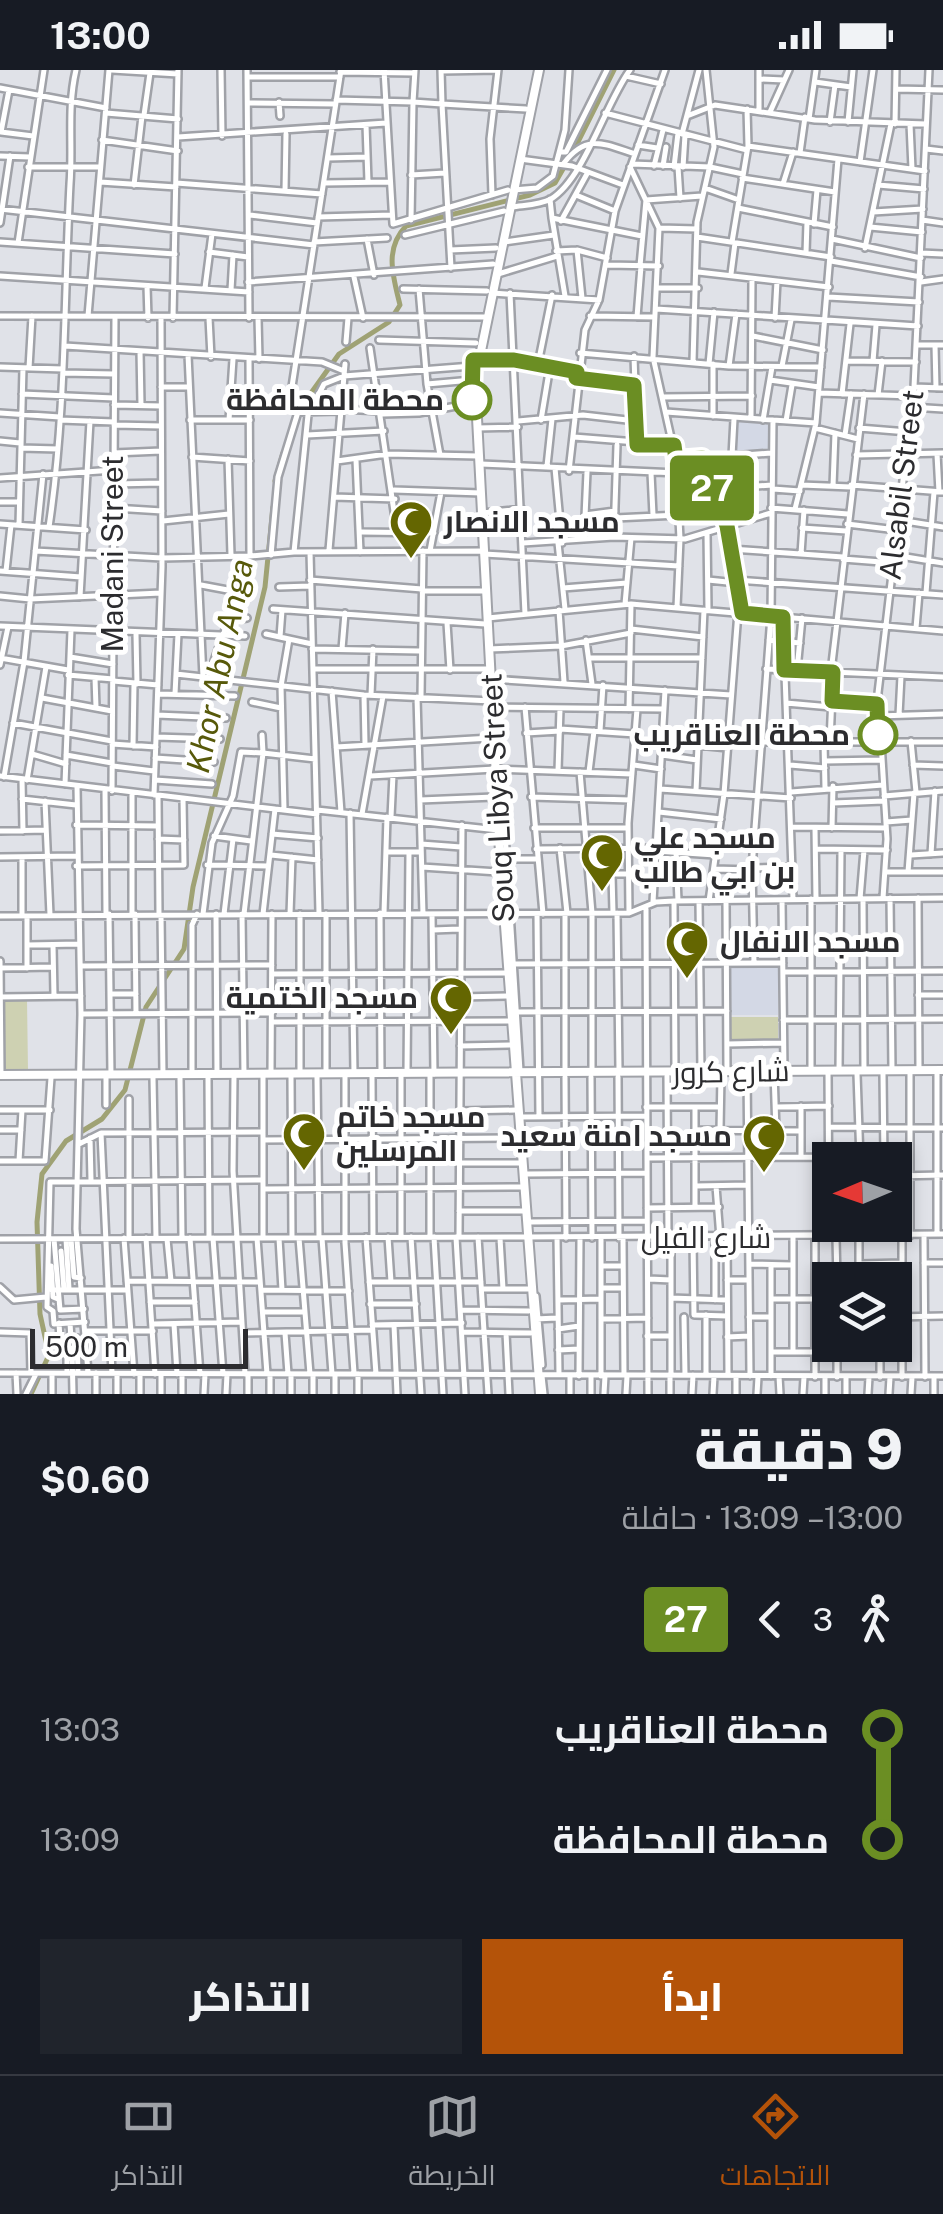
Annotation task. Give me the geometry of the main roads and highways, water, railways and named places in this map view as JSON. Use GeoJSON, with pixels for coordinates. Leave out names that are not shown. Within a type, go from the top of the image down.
{"type":"FeatureCollection","features":[{"type":"Feature","properties":{"kind":"main road"},"geometry":{"type":"LineString","coordinates":[[510,192],[537,70]]}},
{"type":"Feature","properties":{"kind":"main road"},"geometry":{"type":"LineString","coordinates":[[510,192],[537,70]]}},
{"type":"Feature","properties":{"kind":"main road","name":"Souq Libya Street"},"geometry":{"type":"LineString","coordinates":[[491,674],[483,591],[474,362],[510,192]]}},
{"type":"Feature","properties":{"kind":"main road","name":"Souq Libya Street"},"geometry":{"type":"LineString","coordinates":[[489,292],[498,246]]}},
{"type":"Feature","properties":{"kind":"main road","name":"Souq Libya Street"},"geometry":{"type":"LineString","coordinates":[[478,460],[472,380],[484,317]]}},
{"type":"Feature","properties":{"kind":"main road","name":"Souq Libya Street"},"geometry":{"type":"LineString","coordinates":[[479,493],[493,704],[498,872],[505,914],[521,1140],[519,1162],[528,1237],[528,1290],[534,1317],[531,1333],[539,1376]]}},
{"type":"Feature","properties":{"kind":"main road","name":"Souq Libya Street"},"geometry":{"type":"LineString","coordinates":[[493,704],[490,738],[503,859],[507,996],[512,1015],[511,1045],[540,1394]]}},
{"type":"Feature","properties":{"kind":"main road","name":"شارع كرور"},"geometry":{"type":"LineString","coordinates":[[778,1072],[941,1072]]}},
{"type":"Feature","properties":{"kind":"main road","name":"شارع كرور"},"geometry":{"type":"LineString","coordinates":[[213,1076],[861,1072]]}},
{"type":"Feature","properties":{"kind":"main road","name":"شارع كرور"},"geometry":{"type":"LineString","coordinates":[[671,1074],[724,1074]]}},
{"type":"Feature","properties":{"kind":"main road"},"geometry":{"type":"LineString","coordinates":[[0,1076],[213,1076]]}},
{"type":"Feature","properties":{"kind":"main road"},"geometry":{"type":"LineString","coordinates":[[0,1076],[80,1076]]}},
{"type":"Feature","properties":{"kind":"main road"},"geometry":{"type":"LineString","coordinates":[[129,1076],[213,1076]]}},
{"type":"Feature","properties":{"kind":"waterway","name":"Khor Abu Anga"},"geometry":{"type":"LineString","coordinates":[[573,152],[614,70]]}},
{"type":"Feature","properties":{"kind":"waterway","name":"Khor Abu Anga"},"geometry":{"type":"LineString","coordinates":[[296,414],[339,354],[389,322],[400,305],[393,253],[406,226],[530,195],[555,183],[567,162]]}},
{"type":"Feature","properties":{"kind":"waterway","name":"Khor Abu Anga"},"geometry":{"type":"LineString","coordinates":[[275,481],[283,453]]}},
{"type":"Feature","properties":{"kind":"waterway","name":"Khor Abu Anga"},"geometry":{"type":"LineString","coordinates":[[31,1394],[49,1355],[40,1314],[37,1222],[42,1174],[66,1141],[102,1119],[125,1090],[146,1007],[184,949],[193,887],[265,587],[273,507]]}},
{"type":"Feature","properties":{"kind":"place","name":"محطة المحافظة"},"geometry":{"type":"Point","coordinates":[472,400]}},
{"type":"Feature","properties":{"kind":"place","name":"مسجد الانصار"},"geometry":{"type":"Point","coordinates":[411,560]}},
{"type":"Feature","properties":{"kind":"place","name":"محطة العناقريب"},"geometry":{"type":"Point","coordinates":[878,735]}},
{"type":"Feature","properties":{"kind":"place","name":"مسجد علي بن ابي طالب"},"geometry":{"type":"Point","coordinates":[602,893]}},
{"type":"Feature","properties":{"kind":"place","name":"مسجد الانفال"},"geometry":{"type":"Point","coordinates":[687,980]}},
{"type":"Feature","properties":{"kind":"place","name":"مسجد الختمية"},"geometry":{"type":"Point","coordinates":[451,1036]}},
{"type":"Feature","properties":{"kind":"place","name":"مسجد خاتم المرسلين"},"geometry":{"type":"Point","coordinates":[304,1172]}},
{"type":"Feature","properties":{"kind":"place","name":"مسجد امنة سعيد"},"geometry":{"type":"Point","coordinates":[764,1174]}}]}
